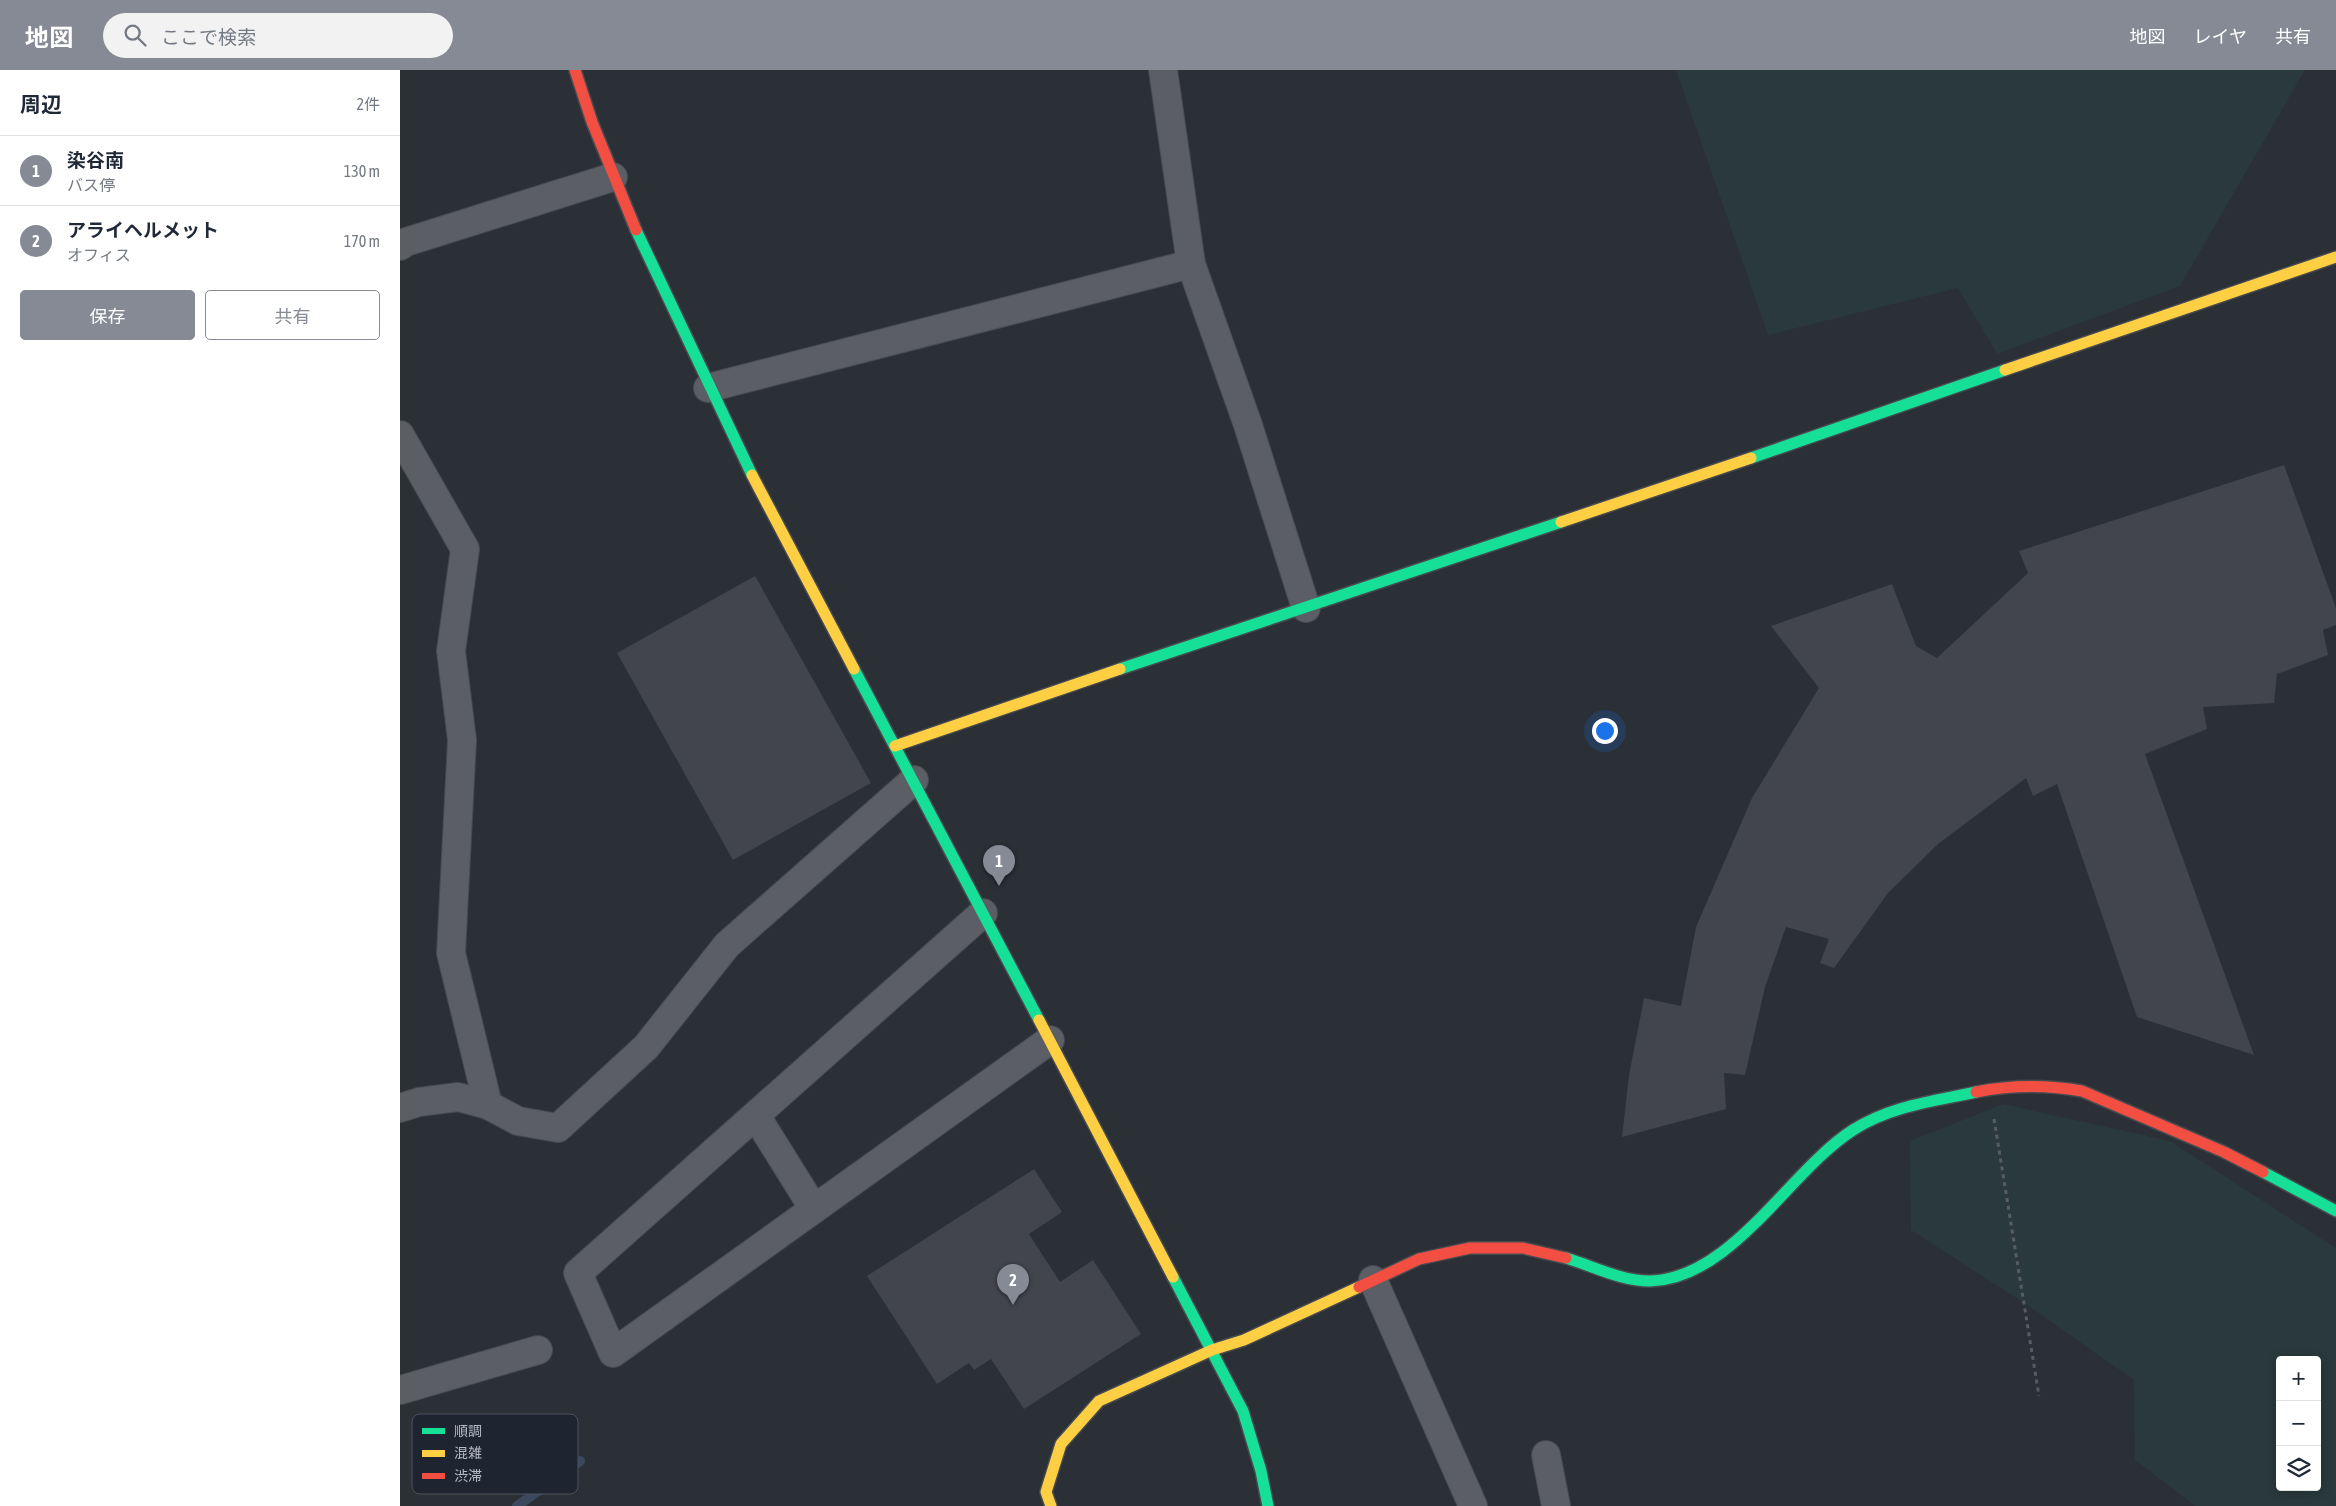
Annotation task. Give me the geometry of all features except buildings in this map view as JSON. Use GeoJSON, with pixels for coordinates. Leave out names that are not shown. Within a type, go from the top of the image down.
{"type":"FeatureCollection","features":[{"type":"Feature","properties":{"kind":"street"},"geometry":{"type":"LineString","coordinates":[[575,70],[613,177],[708,388],[831,628],[914,780],[1243,1411],[1261,1470],[1268,1506]]}},
{"type":"Feature","properties":{"kind":"street"},"geometry":{"type":"LineString","coordinates":[[1163,70],[1191,264],[1248,425],[1306,608]]}},
{"type":"Feature","properties":{"kind":"street"},"geometry":{"type":"LineString","coordinates":[[400,246],[406,242],[613,177]]}},
{"type":"Feature","properties":{"kind":"street"},"geometry":{"type":"LineString","coordinates":[[896,746],[1017,702],[1306,608],[2336,257]]}},
{"type":"Feature","properties":{"kind":"street"},"geometry":{"type":"LineString","coordinates":[[708,388],[1191,264]]}},
{"type":"Feature","properties":{"kind":"street"},"geometry":{"type":"LineString","coordinates":[[400,434],[465,549],[451,651],[462,740],[451,952],[488,1105]]}},
{"type":"Feature","properties":{"kind":"street"},"geometry":{"type":"LineString","coordinates":[[400,1108],[418,1102],[458,1097],[488,1105],[518,1121],[558,1128],[646,1047],[727,945],[914,780]]}},
{"type":"Feature","properties":{"kind":"street"},"geometry":{"type":"LineString","coordinates":[[983,913],[578,1274],[613,1353],[1050,1040]]}},
{"type":"Feature","properties":{"kind":"street"},"geometry":{"type":"LineString","coordinates":[[1051,1506],[1046,1492],[1061,1444],[1099,1401],[1212,1350],[1244,1340],[1419,1259],[1470,1248],[1514,1248],[1568,1258],[1615,1275],[1649,1281],[1676,1278],[1705,1265],[1753,1225],[1830,1147],[1854,1129],[1896,1109],[2000,1087],[2058,1087],[2082,1091],[2224,1152],[2336,1211]]}},
{"type":"Feature","properties":{"kind":"street"},"geometry":{"type":"LineString","coordinates":[[756,1116],[814,1209]]}},
{"type":"Feature","properties":{"kind":"street"},"geometry":{"type":"LineString","coordinates":[[1373,1280],[1473,1506]]}},
{"type":"Feature","properties":{"kind":"street"},"geometry":{"type":"LineString","coordinates":[[400,1390],[538,1350]]}},
{"type":"Feature","properties":{"kind":"street"},"geometry":{"type":"LineString","coordinates":[[1546,1455],[1556,1506]]}},
{"type":"Feature","properties":{"kind":"path"},"geometry":{"type":"LineString","coordinates":[[1989,1089],[2039,1396]]}},
{"type":"Feature","properties":{"kind":"shaded area"},"geometry":{"type":"Polygon","coordinates":[[[1676,70],[2305,70],[2180,286],[1997,354],[1958,288],[1768,335],[1676,70]]]}},
{"type":"Feature","properties":{"kind":"shaded area"},"geometry":{"type":"Polygon","coordinates":[[[2003,1104],[2170,1141],[2336,1248],[2336,1506],[2195,1506],[2135,1460],[2134,1380],[2027,1305],[1911,1230],[1910,1141],[2003,1104]]]}},
{"type":"Feature","properties":{"kind":"waterway"},"geometry":{"type":"LineString","coordinates":[[517,1506],[534,1494]]}},
{"type":"Feature","properties":{"kind":"traffic: fast"},"geometry":{"type":"LineString","coordinates":[[636,230],[752,475]]}},
{"type":"Feature","properties":{"kind":"traffic: fast"},"geometry":{"type":"LineString","coordinates":[[1751,458],[2005,370]]}},
{"type":"Feature","properties":{"kind":"traffic: fast"},"geometry":{"type":"LineString","coordinates":[[1120,669],[1561,522]]}},
{"type":"Feature","properties":{"kind":"traffic: fast"},"geometry":{"type":"LineString","coordinates":[[854,669],[1039,1020]]}},
{"type":"Feature","properties":{"kind":"traffic: fast"},"geometry":{"type":"LineString","coordinates":[[1566,1258],[1628,1279],[1650,1281],[1680,1276],[1707,1262],[1733,1243],[1829,1148],[1853,1130],[1882,1115],[1897,1110],[1976,1092]]}},
{"type":"Feature","properties":{"kind":"traffic: fast"},"geometry":{"type":"LineString","coordinates":[[2263,1172],[2336,1211]]}},
{"type":"Feature","properties":{"kind":"traffic: fast"},"geometry":{"type":"LineString","coordinates":[[1173,1277],[1243,1411],[1261,1471],[1268,1506]]}},
{"type":"Feature","properties":{"kind":"traffic: slow"},"geometry":{"type":"LineString","coordinates":[[2005,370],[2336,257]]}},
{"type":"Feature","properties":{"kind":"traffic: slow"},"geometry":{"type":"LineString","coordinates":[[1561,522],[1751,458]]}},
{"type":"Feature","properties":{"kind":"traffic: slow"},"geometry":{"type":"LineString","coordinates":[[752,475],[854,669]]}},
{"type":"Feature","properties":{"kind":"traffic: slow"},"geometry":{"type":"LineString","coordinates":[[895,746],[1120,669]]}},
{"type":"Feature","properties":{"kind":"traffic: slow"},"geometry":{"type":"LineString","coordinates":[[1039,1020],[1173,1277]]}},
{"type":"Feature","properties":{"kind":"traffic: slow"},"geometry":{"type":"LineString","coordinates":[[1051,1506],[1046,1492],[1061,1444],[1099,1401],[1212,1350],[1244,1340],[1359,1287]]}},
{"type":"Feature","properties":{"kind":"traffic: jam"},"geometry":{"type":"LineString","coordinates":[[575,70],[592,122],[636,230]]}},
{"type":"Feature","properties":{"kind":"traffic: jam"},"geometry":{"type":"LineString","coordinates":[[1976,1092],[2002,1088],[2029,1087],[2082,1091],[2224,1152],[2263,1172]]}},
{"type":"Feature","properties":{"kind":"traffic: jam"},"geometry":{"type":"LineString","coordinates":[[1359,1287],[1419,1259],[1470,1248],[1523,1248],[1566,1258]]}},
{"type":"Feature","properties":{"kind":"place","name":"染谷南"},"geometry":{"type":"Point","coordinates":[999,886]}},
{"type":"Feature","properties":{"kind":"place","name":"アライヘルメット"},"geometry":{"type":"Point","coordinates":[1013,1305]}}]}
